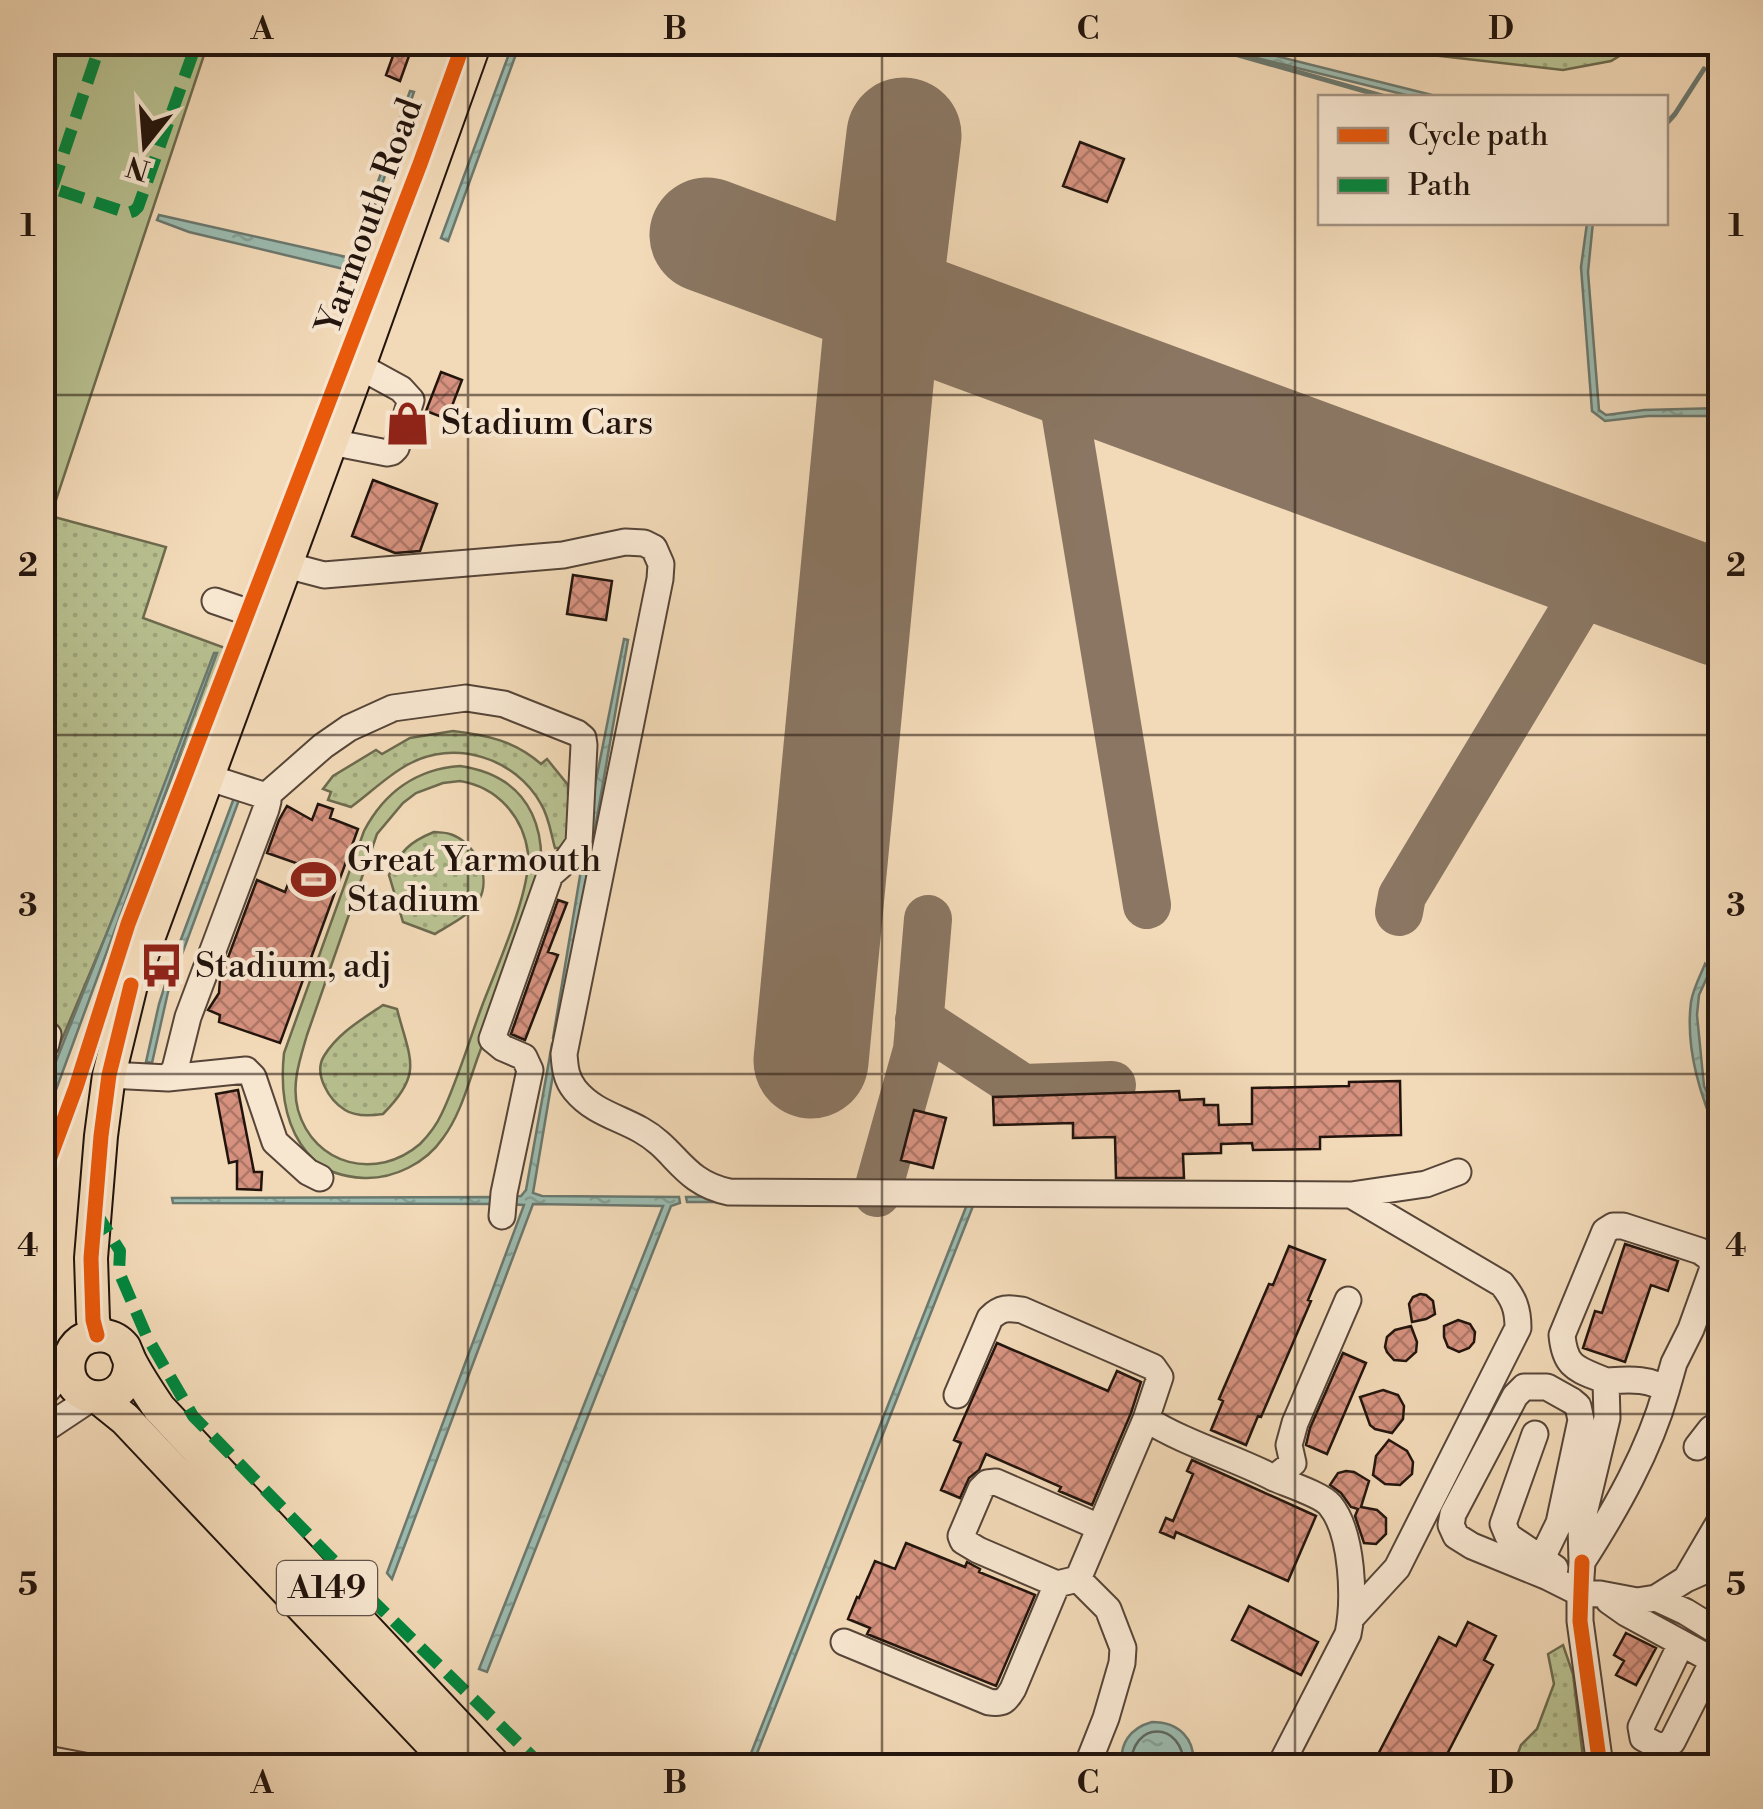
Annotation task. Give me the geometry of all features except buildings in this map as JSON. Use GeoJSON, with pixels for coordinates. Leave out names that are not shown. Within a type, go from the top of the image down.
{"type":"FeatureCollection","features":[{"type":"Feature","properties":{"kind":"main road","name":"Yarmouth Road"},"geometry":{"type":"LineString","coordinates":[[97,1335],[92,1320],[91,1258],[101,1136],[109,1075],[131,986],[475,42]]}},
{"type":"Feature","properties":{"kind":"main road"},"geometry":{"type":"LineString","coordinates":[[97,1335],[115,1339],[130,1361],[126,1383],[118,1392],[96,1397],[76,1388],[68,1371],[74,1348],[97,1335]]}},
{"type":"Feature","properties":{"kind":"main road","name":"A149"},"geometry":{"type":"LineString","coordinates":[[130,1361],[159,1408],[495,1766]]}},
{"type":"Feature","properties":{"kind":"main road","name":"A149"},"geometry":{"type":"LineString","coordinates":[[96,1397],[125,1418],[453,1766]]}},
{"type":"Feature","properties":{"kind":"main road"},"geometry":{"type":"LineString","coordinates":[[436,1704],[507,1766]]}},
{"type":"Feature","properties":{"kind":"street"},"geometry":{"type":"LineString","coordinates":[[331,442],[387,454],[396,448],[411,400],[401,389],[359,366]]}},
{"type":"Feature","properties":{"kind":"street"},"geometry":{"type":"LineString","coordinates":[[286,565],[324,575],[563,554],[625,542],[654,548],[662,564],[660,579],[564,1054],[565,1071],[572,1088],[586,1101],[606,1115],[644,1131],[696,1180],[729,1192],[1351,1195],[1426,1184],[1458,1172]]}},
{"type":"Feature","properties":{"kind":"street"},"geometry":{"type":"LineString","coordinates":[[215,601],[265,618]]}},
{"type":"Feature","properties":{"kind":"street"},"geometry":{"type":"LineString","coordinates":[[266,796],[323,746],[349,728],[393,708],[466,698],[504,704],[583,738],[579,843],[568,860],[550,874],[492,1038],[524,1057],[530,1070],[502,1216]]}},
{"type":"Feature","properties":{"kind":"street"},"geometry":{"type":"LineString","coordinates":[[207,777],[266,796]]}},
{"type":"Feature","properties":{"kind":"street"},"geometry":{"type":"LineString","coordinates":[[168,1078],[175,1069],[188,1017],[266,808],[266,796]]}},
{"type":"Feature","properties":{"kind":"street"},"geometry":{"type":"LineString","coordinates":[[109,1075],[168,1078],[246,1070],[253,1076],[275,1142],[320,1178]]}},
{"type":"Feature","properties":{"kind":"street"},"geometry":{"type":"LineString","coordinates":[[1351,1195],[1502,1284],[1518,1311],[1518,1328],[1397,1568],[1351,1618]]}},
{"type":"Feature","properties":{"kind":"street"},"geometry":{"type":"LineString","coordinates":[[1600,1766],[1580,1621],[1586,1583],[1600,1534],[1654,1432],[1674,1364],[1692,1329],[1713,1268],[1710,1258],[1700,1251],[1613,1226],[1606,1231],[1562,1335],[1564,1354],[1574,1367],[1606,1381],[1659,1384],[1666,1391]]}},
{"type":"Feature","properties":{"kind":"street"},"geometry":{"type":"LineString","coordinates":[[1274,1478],[1292,1463],[1289,1445],[1296,1423],[1348,1300]]}},
{"type":"Feature","properties":{"kind":"street"},"geometry":{"type":"LineString","coordinates":[[844,1642],[988,1702],[1000,1704],[1007,1700],[1099,1527],[1160,1377],[1153,1367],[1022,1310],[1008,1308],[998,1310],[990,1318],[957,1395]]}},
{"type":"Feature","properties":{"kind":"street"},"geometry":{"type":"LineString","coordinates":[[42,1396],[68,1371]]}},
{"type":"Feature","properties":{"kind":"street"},"geometry":{"type":"LineString","coordinates":[[1586,1583],[1582,1526],[1607,1418],[1606,1381]]}},
{"type":"Feature","properties":{"kind":"street"},"geometry":{"type":"LineString","coordinates":[[1540,1560],[1559,1523],[1581,1420],[1578,1406],[1572,1400],[1547,1387],[1535,1386],[1524,1387],[1515,1396],[1453,1514],[1451,1525],[1456,1536],[1548,1577],[1586,1583],[1626,1613],[1682,1644]]}},
{"type":"Feature","properties":{"kind":"street"},"geometry":{"type":"LineString","coordinates":[[42,1430],[96,1397]]}},
{"type":"Feature","properties":{"kind":"street"},"geometry":{"type":"LineString","coordinates":[[1146,1419],[1329,1502],[1344,1530],[1350,1581],[1348,1634],[1280,1766]]}},
{"type":"Feature","properties":{"kind":"street"},"geometry":{"type":"LineString","coordinates":[[1697,1447],[1720,1424]]}},
{"type":"Feature","properties":{"kind":"street"},"geometry":{"type":"LineString","coordinates":[[1535,1434],[1504,1524],[1508,1536],[1540,1560],[1637,1602],[1656,1598],[1720,1564]]}},
{"type":"Feature","properties":{"kind":"street"},"geometry":{"type":"LineString","coordinates":[[1087,1766],[1122,1663],[1124,1648],[1108,1609],[1068,1581],[963,1541],[961,1536],[981,1489],[996,1482],[1099,1527]]}},
{"type":"Feature","properties":{"kind":"street"},"geometry":{"type":"LineString","coordinates":[[1686,1579],[1720,1521]]}},
{"type":"Feature","properties":{"kind":"street"},"geometry":{"type":"LineString","coordinates":[[1656,1598],[1720,1633]]}},
{"type":"Feature","properties":{"kind":"street"},"geometry":{"type":"LineString","coordinates":[[42,1758],[84,1766]]}},
{"type":"Feature","properties":{"kind":"green space"},"geometry":{"type":"Polygon","coordinates":[[[43,42],[208,43],[51,515],[42,514],[43,42]]]}},
{"type":"Feature","properties":{"kind":"green space"},"geometry":{"type":"Polygon","coordinates":[[[1376,43],[1634,43],[1611,61],[1563,70],[1405,52],[1376,43]]]}},
{"type":"Feature","properties":{"kind":"green space"},"geometry":{"type":"Polygon","coordinates":[[[43,514],[166,547],[143,618],[225,648],[43,1084],[43,514]]]}},
{"type":"Feature","properties":{"kind":"green space"},"geometry":{"type":"Polygon","coordinates":[[[453,731],[500,740],[541,764],[547,759],[568,785],[568,794],[577,795],[572,848],[555,848],[544,809],[516,775],[500,764],[463,753],[425,757],[407,765],[351,807],[328,800],[331,792],[323,789],[333,776],[376,750],[382,754],[410,738],[453,731]]]}},
{"type":"Feature","properties":{"kind":"green space"},"geometry":{"type":"Polygon","coordinates":[[[460,766],[485,772],[521,797],[539,833],[540,878],[535,902],[464,1097],[443,1138],[428,1155],[398,1172],[375,1178],[344,1175],[319,1164],[297,1137],[284,1096],[284,1053],[364,831],[381,805],[403,785],[444,768],[460,766]],[[443,783],[416,793],[377,834],[307,1035],[296,1081],[298,1110],[318,1144],[349,1162],[385,1162],[403,1155],[420,1144],[435,1125],[453,1087],[519,907],[528,868],[525,840],[506,805],[473,784],[443,783]]]}},
{"type":"Feature","properties":{"kind":"green space"},"geometry":{"type":"Polygon","coordinates":[[[434,832],[449,834],[467,844],[479,861],[483,881],[483,891],[475,905],[435,934],[403,922],[389,875],[407,848],[434,832]]]}},
{"type":"Feature","properties":{"kind":"green space"},"geometry":{"type":"Polygon","coordinates":[[[383,1005],[397,1009],[409,1054],[409,1076],[383,1114],[354,1114],[339,1106],[328,1093],[321,1063],[343,1034],[383,1005]]]}},
{"type":"Feature","properties":{"kind":"green space"},"geometry":{"type":"Polygon","coordinates":[[[1563,1645],[1573,1674],[1584,1766],[1504,1766],[1514,1764],[1521,1745],[1537,1729],[1554,1684],[1548,1654],[1563,1645]]]}},
{"type":"Feature","properties":{"kind":"water"},"geometry":{"type":"Polygon","coordinates":[[[513,43],[520,43],[448,241],[441,238],[513,43]]]}},
{"type":"Feature","properties":{"kind":"water"},"geometry":{"type":"Polygon","coordinates":[[[1196,43],[1224,43],[1432,95],[1406,95],[1196,43]]]}},
{"type":"Feature","properties":{"kind":"water"},"geometry":{"type":"Polygon","coordinates":[[[410,91],[414,92],[352,271],[189,232],[157,220],[159,215],[351,258],[410,91]]]}},
{"type":"Feature","properties":{"kind":"water"},"geometry":{"type":"Polygon","coordinates":[[[1587,225],[1593,225],[1588,272],[1599,410],[1606,415],[1720,408],[1720,416],[1648,416],[1605,421],[1592,411],[1581,267],[1587,225]]]}},
{"type":"Feature","properties":{"kind":"water"},"geometry":{"type":"Polygon","coordinates":[[[624,639],[628,640],[558,1040],[553,1038],[624,639]]]}},
{"type":"Feature","properties":{"kind":"water"},"geometry":{"type":"Polygon","coordinates":[[[217,653],[43,1125],[43,1094],[217,653]]]}},
{"type":"Feature","properties":{"kind":"water"},"geometry":{"type":"Polygon","coordinates":[[[234,798],[239,800],[168,992],[152,1063],[146,1062],[171,966],[234,798]]]}},
{"type":"Feature","properties":{"kind":"water"},"geometry":{"type":"Polygon","coordinates":[[[1705,964],[1710,971],[1699,995],[1697,1015],[1704,1086],[1720,1121],[1720,1141],[1701,1091],[1690,1038],[1691,1002],[1705,964]]]}},
{"type":"Feature","properties":{"kind":"water"},"geometry":{"type":"Polygon","coordinates":[[[552,1044],[558,1045],[533,1193],[679,1197],[680,1203],[671,1206],[487,1672],[479,1669],[663,1206],[533,1204],[392,1579],[387,1573],[524,1205],[505,1204],[506,1197],[521,1196],[526,1190],[552,1044]]]}},
{"type":"Feature","properties":{"kind":"water"},"geometry":{"type":"Polygon","coordinates":[[[954,1195],[973,1206],[752,1766],[746,1766],[966,1207],[963,1202],[687,1202],[686,1197],[954,1195]]]}},
{"type":"Feature","properties":{"kind":"water"},"geometry":{"type":"Polygon","coordinates":[[[501,1197],[500,1204],[173,1203],[172,1198],[501,1197]]]}},
{"type":"Feature","properties":{"kind":"water"},"geometry":{"type":"Polygon","coordinates":[[[1152,1722],[1170,1725],[1184,1734],[1192,1748],[1193,1766],[1122,1766],[1122,1751],[1128,1738],[1152,1722]]]}},
{"type":"Feature","properties":{"kind":"waterway"},"geometry":{"type":"LineString","coordinates":[[1193,42],[1378,95]]}},
{"type":"Feature","properties":{"kind":"waterway"},"geometry":{"type":"LineString","coordinates":[[1668,122],[1704,69]]}},
{"type":"Feature","properties":{"kind":"taxiway"},"geometry":{"type":"LineString","coordinates":[[1057,363],[1147,905]]}},
{"type":"Feature","properties":{"kind":"taxiway"},"geometry":{"type":"LineString","coordinates":[[1399,912],[1402,896],[1601,565]]}},
{"type":"Feature","properties":{"kind":"taxiway"},"geometry":{"type":"LineString","coordinates":[[877,1193],[917,1050],[928,919]]}},
{"type":"Feature","properties":{"kind":"taxiway"},"geometry":{"type":"LineString","coordinates":[[919,1020],[1023,1088],[1112,1085]]}},
{"type":"Feature","properties":{"kind":"runway"},"geometry":{"type":"LineString","coordinates":[[811,1061],[884,299],[904,135]]}},
{"type":"Feature","properties":{"kind":"runway"},"geometry":{"type":"LineString","coordinates":[[707,235],[1720,609]]}},
{"type":"Feature","properties":{"kind":"marked path"},"geometry":{"type":"LineString","coordinates":[[52,188],[101,42]]}},
{"type":"Feature","properties":{"kind":"marked path"},"geometry":{"type":"LineString","coordinates":[[42,215],[52,188],[128,213],[138,207],[197,42]]}},
{"type":"Feature","properties":{"kind":"marked path"},"geometry":{"type":"LineString","coordinates":[[95,1211],[120,1251],[119,1272],[147,1337],[193,1416],[369,1597],[542,1766]]}},
{"type":"Feature","properties":{"kind":"cycle path"},"geometry":{"type":"LineString","coordinates":[[42,1179],[128,924],[464,42]]}},
{"type":"Feature","properties":{"kind":"cycle path"},"geometry":{"type":"LineString","coordinates":[[97,1335],[91,1258],[101,1136],[109,1075],[131,985]]}},
{"type":"Feature","properties":{"kind":"cycle path"},"geometry":{"type":"LineString","coordinates":[[1582,1562],[1580,1621],[1600,1766]]}},
{"type":"Feature","properties":{"kind":"place","name":"Stadium Cars"},"geometry":{"type":"Point","coordinates":[408,423]}},
{"type":"Feature","properties":{"kind":"place","name":"Great Yarmouth Stadium"},"geometry":{"type":"Point","coordinates":[314,880]}},
{"type":"Feature","properties":{"kind":"place","name":"Stadium, adj"},"geometry":{"type":"Point","coordinates":[162,966]}}]}
